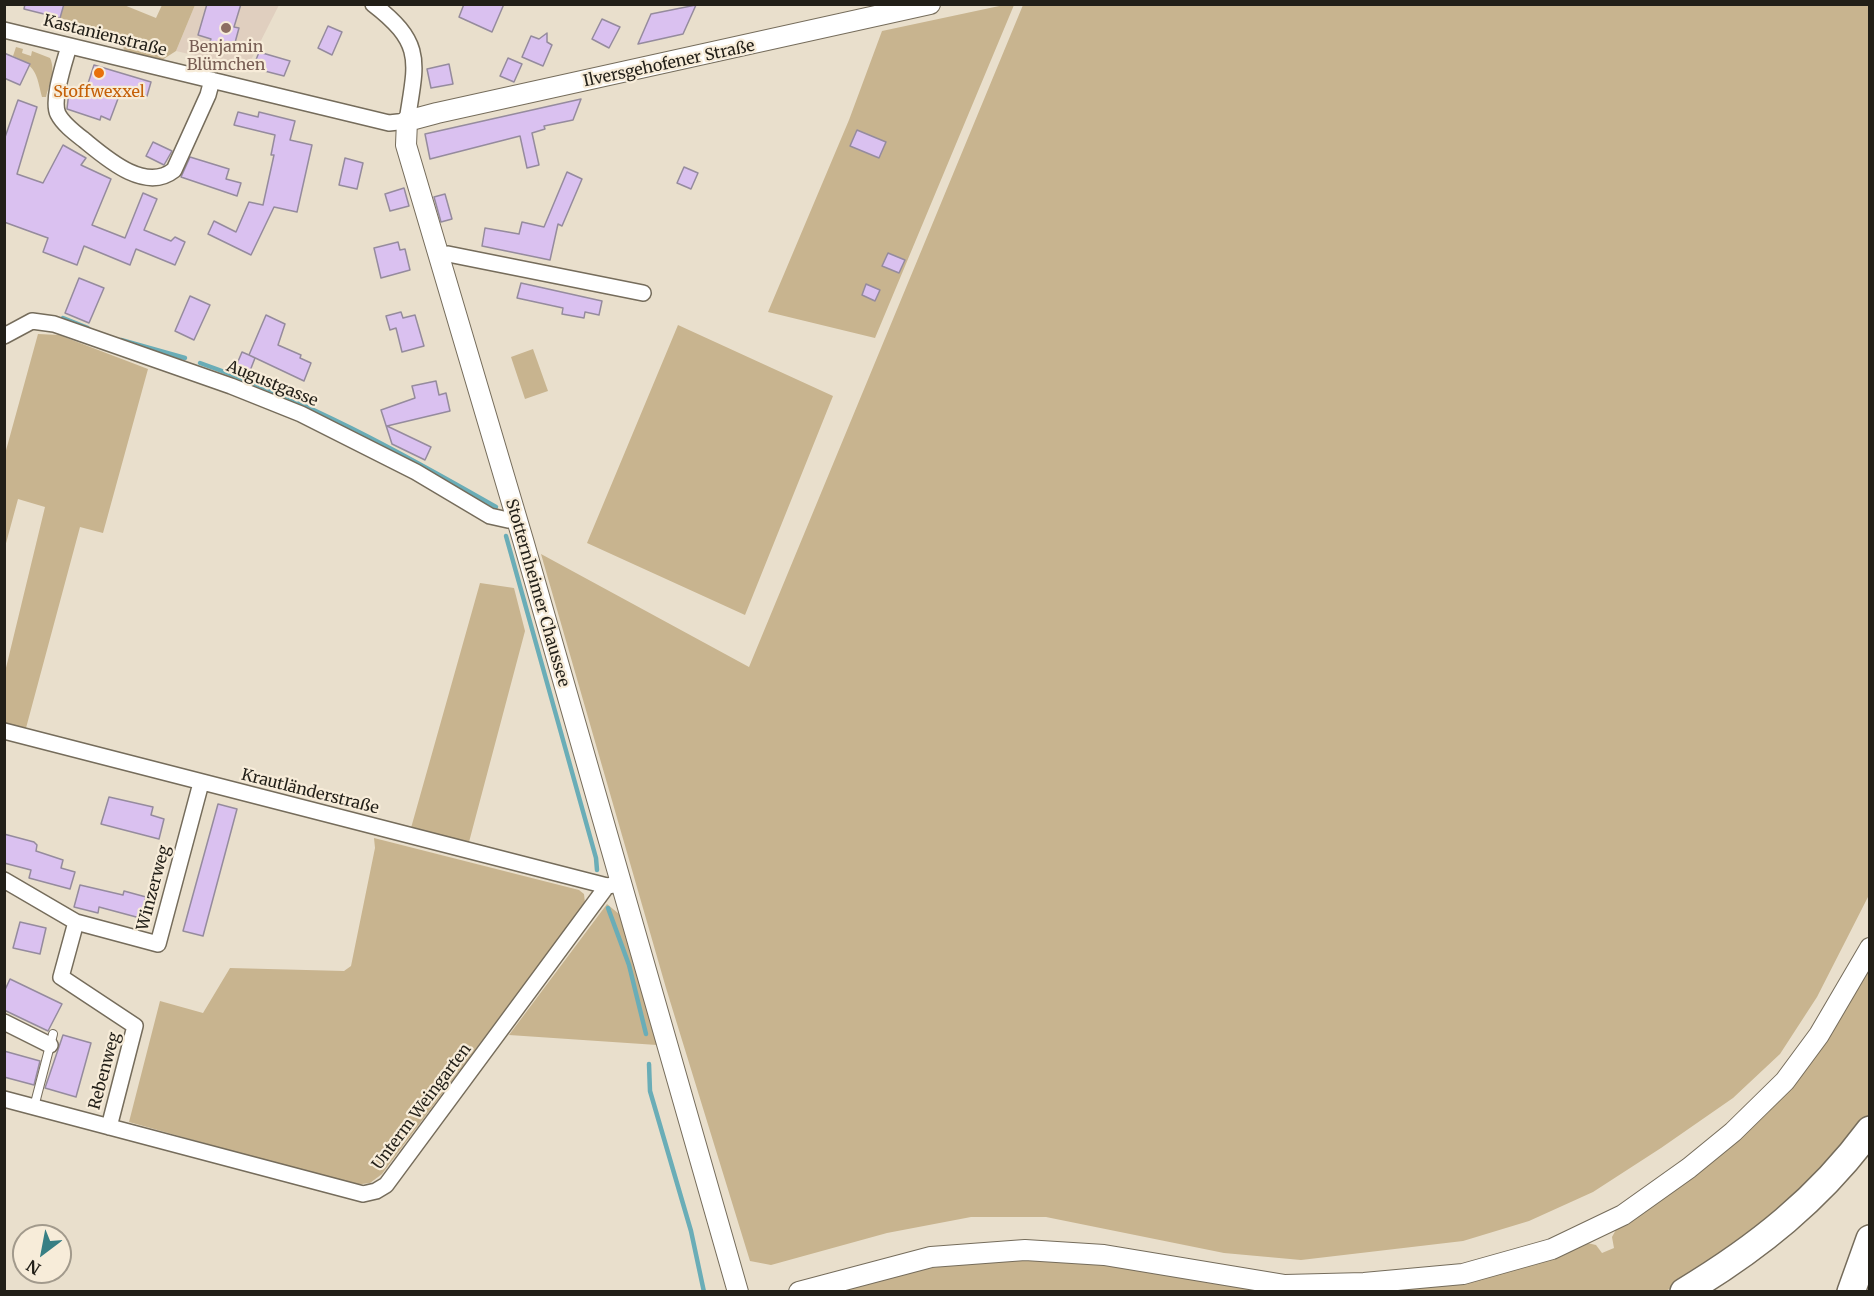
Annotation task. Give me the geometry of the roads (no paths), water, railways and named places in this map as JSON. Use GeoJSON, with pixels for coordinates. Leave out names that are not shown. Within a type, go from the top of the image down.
{"type":"FeatureCollection","features":[{"type":"Feature","properties":{"kind":"highway"},"geometry":{"type":"LineString","coordinates":[[1684,1292],[1763,1239],[1810,1200],[1841,1169],[1869,1130]]}},
{"type":"Feature","properties":{"kind":"highway"},"geometry":{"type":"LineString","coordinates":[[1861,1288],[1869,1239]]}},
{"type":"Feature","properties":{"kind":"street"},"geometry":{"type":"LineString","coordinates":[[373,4],[408,38],[415,64],[407,121]]}},
{"type":"Feature","properties":{"kind":"street","name":"Ilversgehofener Straße"},"geometry":{"type":"LineString","coordinates":[[407,121],[930,4]]}},
{"type":"Feature","properties":{"kind":"street","name":"Kastanienstraße"},"geometry":{"type":"LineString","coordinates":[[4,30],[389,123],[407,121]]}},
{"type":"Feature","properties":{"kind":"street"},"geometry":{"type":"LineString","coordinates":[[69,46],[56,101],[57,113],[64,122],[105,157],[122,168],[146,177],[168,174],[174,170],[208,95],[212,80]]}},
{"type":"Feature","properties":{"kind":"street","name":"Stotternheimer Chaussee"},"geometry":{"type":"LineString","coordinates":[[407,121],[406,145],[516,518],[614,885],[634,930],[738,1292]]}},
{"type":"Feature","properties":{"kind":"street"},"geometry":{"type":"LineString","coordinates":[[439,257],[448,254],[643,293]]}},
{"type":"Feature","properties":{"kind":"street","name":"Augustgasse"},"geometry":{"type":"LineString","coordinates":[[4,336],[32,321],[54,324],[231,386],[312,420],[416,472],[490,516],[508,520],[516,518]]}},
{"type":"Feature","properties":{"kind":"street","name":"Krautländerstraße"},"geometry":{"type":"LineString","coordinates":[[4,731],[201,783],[614,885]]}},
{"type":"Feature","properties":{"kind":"street","name":"Winzerweg"},"geometry":{"type":"LineString","coordinates":[[4,880],[76,921],[158,944],[201,783]]}},
{"type":"Feature","properties":{"kind":"street","name":"Unterm Weingarten"},"geometry":{"type":"LineString","coordinates":[[4,1099],[363,1194],[376,1191],[386,1185],[614,885]]}},
{"type":"Feature","properties":{"kind":"street","name":"Rebenweg"},"geometry":{"type":"LineString","coordinates":[[76,921],[61,977],[135,1026],[109,1127]]}},
{"type":"Feature","properties":{"kind":"street"},"geometry":{"type":"LineString","coordinates":[[799,1292],[931,1257],[1025,1250],[1104,1255],[1285,1285],[1364,1283],[1463,1274],[1552,1249],[1623,1215],[1689,1168],[1733,1132],[1785,1081],[1819,1035],[1869,948]]}},
{"type":"Feature","properties":{"kind":"street"},"geometry":{"type":"LineString","coordinates":[[4,1022],[51,1040]]}},
{"type":"Feature","properties":{"kind":"lane"},"geometry":{"type":"LineString","coordinates":[[34,1107],[51,1040]]}},
{"type":"Feature","properties":{"kind":"waterway"},"geometry":{"type":"LineString","coordinates":[[63,318],[88,328]]}},
{"type":"Feature","properties":{"kind":"waterway"},"geometry":{"type":"LineString","coordinates":[[121,340],[185,358]]}},
{"type":"Feature","properties":{"kind":"waterway"},"geometry":{"type":"LineString","coordinates":[[200,363],[314,410],[424,466],[496,507]]}},
{"type":"Feature","properties":{"kind":"waterway"},"geometry":{"type":"LineString","coordinates":[[506,536],[596,858],[597,870]]}},
{"type":"Feature","properties":{"kind":"waterway"},"geometry":{"type":"LineString","coordinates":[[608,908],[629,965],[646,1034]]}},
{"type":"Feature","properties":{"kind":"waterway"},"geometry":{"type":"LineString","coordinates":[[649,1064],[650,1091],[691,1231],[704,1292]]}},
{"type":"Feature","properties":{"kind":"place","name":"Benjamin Blümchen"},"geometry":{"type":"Point","coordinates":[226,28]}},
{"type":"Feature","properties":{"kind":"place","name":"Stoffwexxel"},"geometry":{"type":"Point","coordinates":[99,73]}}]}
